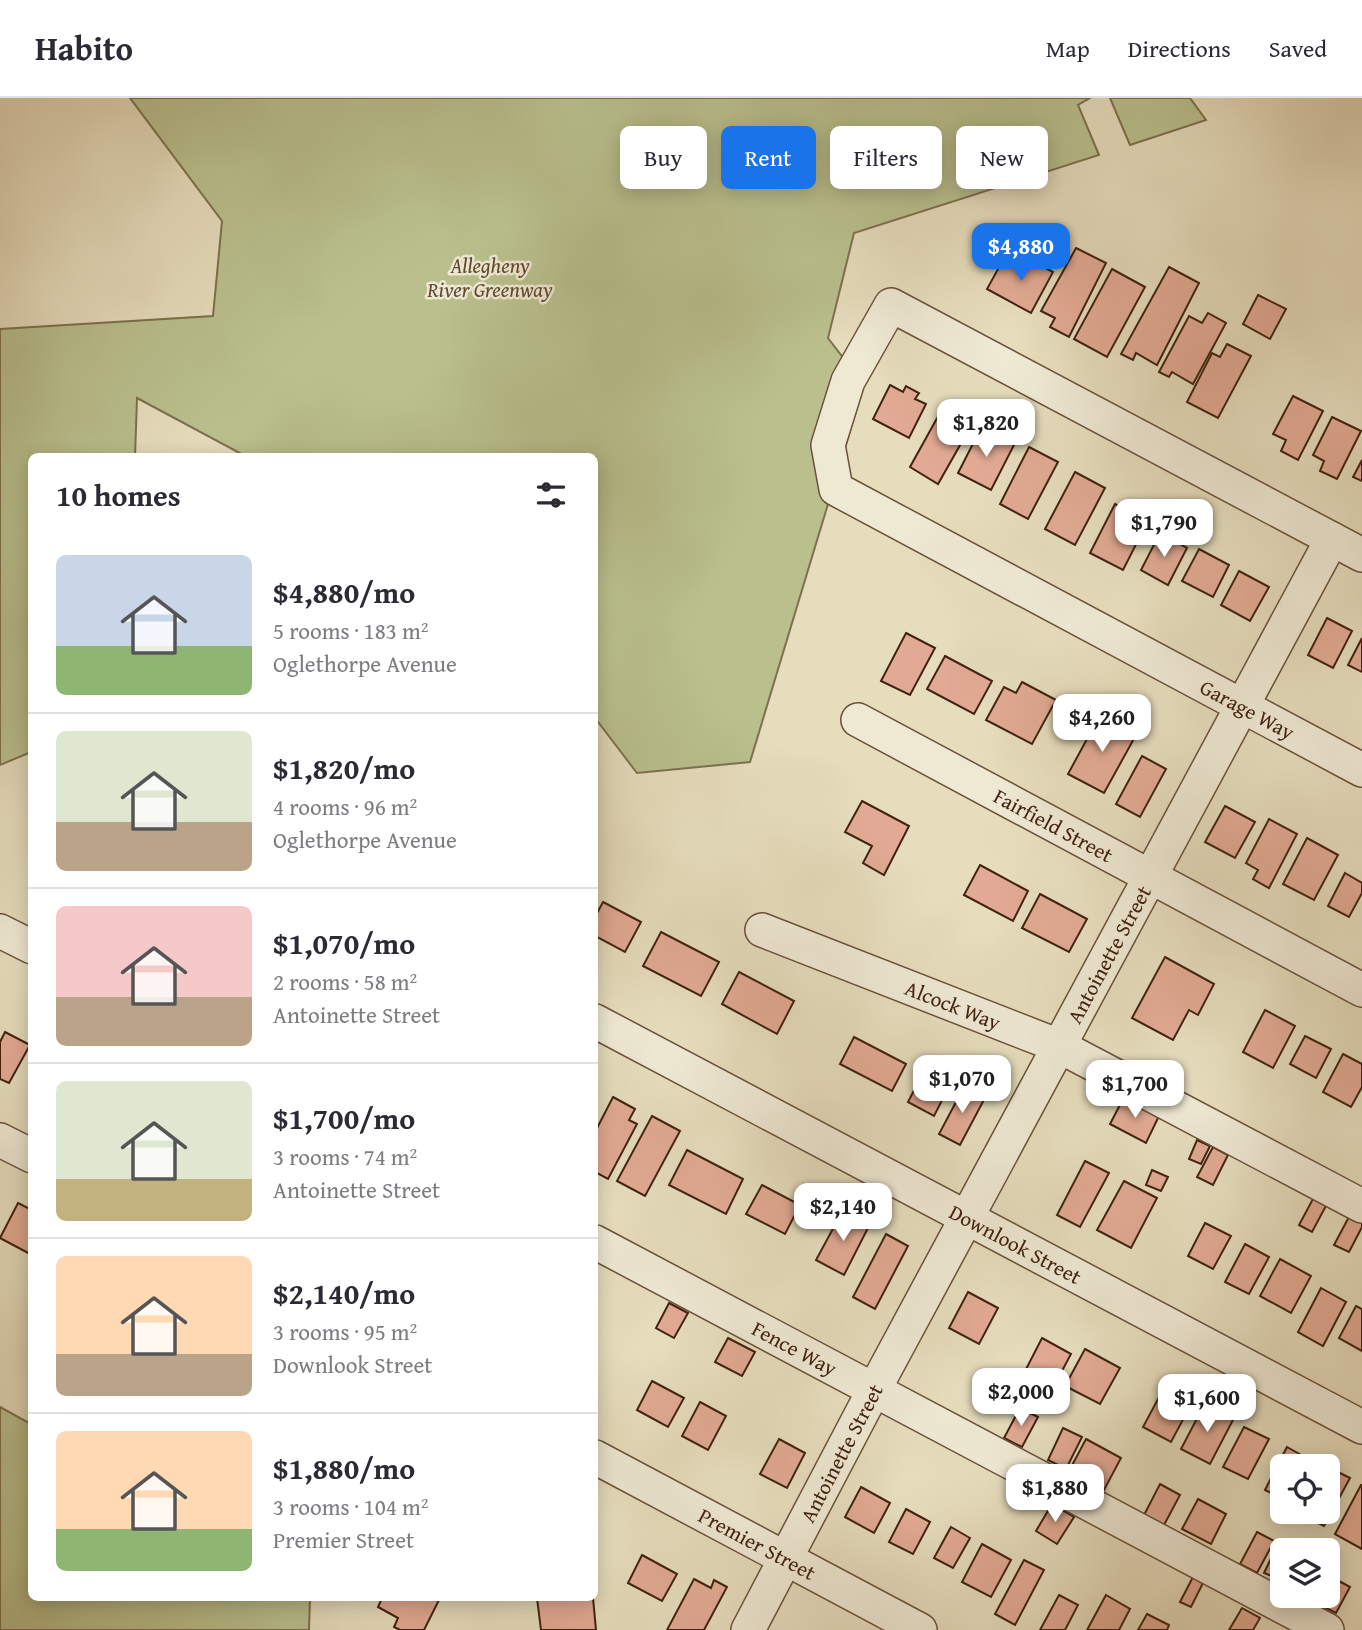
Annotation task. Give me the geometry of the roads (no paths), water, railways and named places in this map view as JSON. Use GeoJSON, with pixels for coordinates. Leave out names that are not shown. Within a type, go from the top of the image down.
{"type":"FeatureCollection","features":[{"type":"Feature","properties":{"kind":"street","name":"Garage Way"},"geometry":{"type":"LineString","coordinates":[[1332,539],[891,305],[848,381],[828,445],[836,489],[1362,769]]}},
{"type":"Feature","properties":{"kind":"street"},"geometry":{"type":"LineString","coordinates":[[1332,539],[1362,555]]}},
{"type":"Feature","properties":{"kind":"street","name":"Antoinette Street"},"geometry":{"type":"LineString","coordinates":[[748,1630],[874,1388],[1332,539]]}},
{"type":"Feature","properties":{"kind":"street","name":"Fairfield Street"},"geometry":{"type":"LineString","coordinates":[[858,720],[1362,990]]}},
{"type":"Feature","properties":{"kind":"street","name":"Alcock Way"},"geometry":{"type":"LineString","coordinates":[[762,930],[1059,1046],[1362,1206]]}},
{"type":"Feature","properties":{"kind":"street"},"geometry":{"type":"LineString","coordinates":[[0,931],[28,945]]}},
{"type":"Feature","properties":{"kind":"street","name":"Downlook Street"},"geometry":{"type":"LineString","coordinates":[[598,1023],[1362,1427]]}},
{"type":"Feature","properties":{"kind":"street"},"geometry":{"type":"LineString","coordinates":[[0,1140],[28,1154]]}},
{"type":"Feature","properties":{"kind":"street","name":"Fence Way"},"geometry":{"type":"LineString","coordinates":[[598,1244],[1327,1630]]}},
{"type":"Feature","properties":{"kind":"street","name":"Premier Street"},"geometry":{"type":"LineString","coordinates":[[598,1459],[920,1630]]}},
{"type":"Feature","properties":{"kind":"park label","name":"Allegheny River Greenway"},"geometry":{"type":"Point","coordinates":[490,277]}}]}
